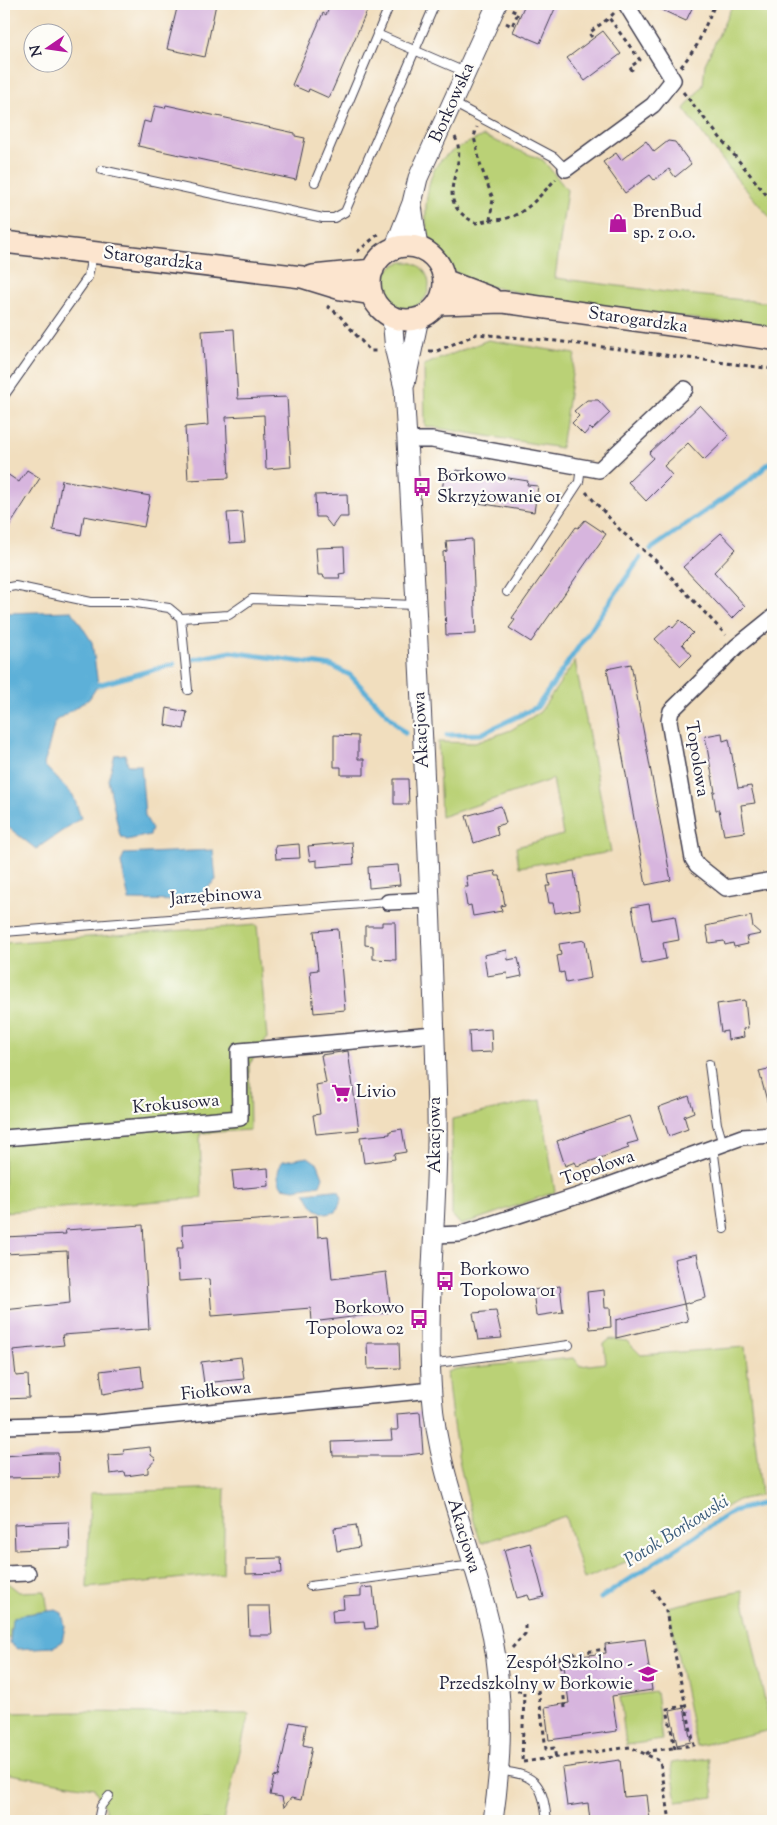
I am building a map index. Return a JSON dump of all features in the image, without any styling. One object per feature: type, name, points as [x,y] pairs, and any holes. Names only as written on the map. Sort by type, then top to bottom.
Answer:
[{"type":"main road","name":"Starogardzka","points":[[4,242],[302,277],[372,294]]},
{"type":"main road","points":[[418,248],[436,260],[444,280],[443,292],[438,304],[430,313],[419,318],[406,320],[392,317],[383,312],[372,294],[370,282],[373,270],[385,254],[394,249],[418,248]]},
{"type":"main road","name":"Starogardzka","points":[[302,277],[373,270]]},
{"type":"main road","name":"Starogardzka","points":[[444,280],[503,302]]},
{"type":"main road","name":"Starogardzka","points":[[438,304],[503,302],[773,339]]},
{"type":"street","name":"Borkowska","points":[[394,249],[412,203],[418,178],[497,4]]},
{"type":"street","points":[[566,169],[653,105],[673,80],[626,4]]},
{"type":"street","name":"Borkowska","points":[[412,203],[418,248]]},
{"type":"street","name":"Akacjowa","points":[[392,317],[396,351],[404,388],[430,900],[437,1118],[430,1364],[434,1417],[444,1468],[492,1634],[498,1681],[499,1771],[493,1821]]},
{"type":"street","name":"Akacjowa","points":[[404,388],[419,318]]},
{"type":"street","points":[[407,440],[432,440],[599,470],[685,389]]},
{"type":"street","name":"Topolowa","points":[[773,618],[737,646],[672,711],[669,721],[693,859],[697,865],[726,888],[773,880]]},
{"type":"street","name":"Jarzębinowa","points":[[388,902],[430,900]]},
{"type":"street","name":"Krokusowa","points":[[4,1138],[240,1118],[239,1051],[434,1034]]},
{"type":"street","name":"Topolowa","points":[[435,1235],[460,1234],[593,1191],[742,1138],[773,1135]]},
{"type":"street","name":"Fiołkowa","points":[[4,1426],[96,1423],[432,1390]]},
{"type":"street","points":[[4,1574],[28,1573]]},
{"type":"lane","points":[[315,182],[390,4]]},
{"type":"lane","points":[[102,170],[323,218],[334,218],[345,212],[435,4]]},
{"type":"lane","points":[[378,34],[467,72]]},
{"type":"lane","points":[[453,103],[554,157],[566,169]]},
{"type":"lane","points":[[4,396],[88,276],[92,253]]},
{"type":"lane","points":[[507,592],[577,484],[581,466]]},
{"type":"lane","points":[[4,588],[15,586],[90,602],[130,602],[170,608],[181,618],[188,690]]},
{"type":"lane","points":[[181,618],[229,615],[252,599],[415,604]]},
{"type":"lane","name":"Jarzębinowa","points":[[4,932],[388,902]]},
{"type":"lane","points":[[709,1064],[717,1124],[724,1229]]},
{"type":"lane","points":[[430,1364],[569,1345]]},
{"type":"lane","points":[[310,1586],[473,1565]]},
{"type":"lane","points":[[499,1771],[512,1772],[537,1784],[544,1797],[546,1821]]},
{"type":"lane","points":[[98,1821],[101,1806],[109,1796]]},
{"type":"path","points":[[715,4],[697,45],[673,80],[773,201]]},
{"type":"path","points":[[592,37],[589,33],[615,14],[611,9]]},
{"type":"path","points":[[609,18],[640,60],[630,67],[634,73]]},
{"type":"path","points":[[479,117],[474,137],[481,167],[493,199],[490,220]]},
{"type":"path","points":[[442,127],[456,139],[458,160],[452,191],[454,206],[461,216],[476,223],[502,220],[522,213],[566,169]]},
{"type":"path","points":[[351,256],[389,226]]},
{"type":"path","points":[[325,304],[338,314],[370,352],[387,351]]},
{"type":"path","points":[[424,352],[437,351],[477,334],[556,341],[773,368]]},
{"type":"path","points":[[577,484],[621,531],[655,560],[737,646]]},
{"type":"path","points":[[646,1754],[650,1751],[694,1745],[665,1607],[652,1588]]},
{"type":"path","points":[[510,1651],[525,1634],[525,1625]]},
{"type":"path","points":[[565,1708],[560,1658],[563,1655],[606,1649]]},
{"type":"path","points":[[538,1690],[546,1749],[554,1748],[556,1758]]},
{"type":"path","points":[[675,1749],[667,1709],[685,1706]]},
{"type":"path","points":[[529,1761],[630,1748],[646,1754],[660,1760],[670,1821]]},
{"type":"green space","points":[[733,4],[773,4],[773,221],[736,178],[684,109],[703,85],[705,64]]},
{"type":"green space","points":[[483,136],[543,160],[567,190],[555,278],[773,303],[773,328],[645,313],[549,299],[475,283],[462,277],[437,250],[430,237],[426,219],[428,190],[435,168],[441,160],[458,148]]},
{"type":"green space","points":[[406,262],[419,266],[425,272],[429,285],[425,298],[419,304],[406,308],[393,304],[387,298],[383,285],[387,272],[393,266]]},
{"type":"green space","points":[[488,340],[575,354],[561,448],[425,426],[424,365]]},
{"type":"green space","points":[[575,661],[611,852],[519,867],[516,847],[563,835],[553,779],[441,817],[438,742],[475,743],[511,730],[540,712]]},
{"type":"green space","points":[[257,925],[267,1038],[249,1065],[250,1130],[200,1133],[202,1198],[4,1212],[4,943]]},
{"type":"green space","points":[[541,1100],[555,1192],[461,1225],[452,1215],[452,1119]]},
{"type":"green space","points":[[610,1339],[627,1341],[641,1355],[745,1347],[761,1495],[738,1500],[633,1559],[584,1579],[565,1516],[481,1543],[468,1501],[459,1459],[447,1372],[455,1369],[574,1358],[580,1366],[606,1363],[604,1344]]},
{"type":"green space","points":[[225,1488],[223,1574],[87,1588],[90,1493]]},
{"type":"green space","points":[[4,1580],[19,1592],[45,1591],[48,1611],[20,1615],[10,1630],[10,1638],[4,1638]]},
{"type":"green space","points":[[742,1591],[771,1730],[696,1746],[668,1607]]},
{"type":"green space","points":[[656,1692],[662,1740],[626,1745],[620,1697]]},
{"type":"green space","points":[[4,1713],[249,1714],[223,1821],[104,1821],[106,1810],[94,1788],[4,1773]]},
{"type":"green space","points":[[709,1758],[714,1797],[677,1802],[671,1763]]},
{"type":"water","points":[[72,611],[92,642],[98,685],[89,699],[55,721],[44,765],[73,795],[81,818],[36,849],[4,824],[4,613]]},
{"type":"water","points":[[125,754],[128,765],[141,765],[145,816],[152,829],[150,835],[127,840],[120,836],[108,780],[115,755]]},
{"type":"water","points":[[213,850],[216,880],[192,901],[129,900],[121,863],[124,854]]},
{"type":"water","points":[[308,1157],[318,1164],[323,1177],[320,1185],[295,1189],[282,1187],[278,1174],[279,1167],[283,1161]]},
{"type":"water","points":[[339,1191],[342,1198],[336,1212],[326,1214],[315,1209],[305,1193]]},
{"type":"water","points":[[56,1610],[62,1613],[65,1626],[62,1642],[53,1647],[17,1649],[10,1643],[12,1619],[20,1615]]},
{"type":"building","points":[[178,4],[216,4],[205,57],[167,49]]},
{"type":"building","points":[[331,4],[370,4],[329,98],[309,89],[308,92],[292,85],[323,13],[326,15]]},
{"type":"building","points":[[525,4],[557,4],[540,43],[513,32]]},
{"type":"building","points":[[649,4],[694,4],[686,21]]},
{"type":"building","points":[[603,31],[621,54],[585,81],[567,58]]},
{"type":"building","points":[[166,105],[295,133],[295,136],[305,138],[296,180],[138,146],[144,121],[151,123],[155,106],[165,108]]},
{"type":"building","points":[[646,141],[654,152],[668,141],[675,142],[691,164],[675,177],[669,169],[654,180],[650,175],[625,193],[603,162],[616,153],[621,160]]},
{"type":"building","points":[[234,329],[238,399],[287,397],[291,467],[266,469],[264,415],[226,417],[229,478],[188,480],[185,427],[208,425],[202,331]]},
{"type":"building","points":[[587,400],[598,400],[610,413],[584,435],[572,423],[579,416],[574,411]]},
{"type":"building","points":[[700,405],[729,436],[704,460],[688,443],[664,466],[672,475],[646,501],[628,482],[653,458],[649,453]]},
{"type":"building","points":[[27,470],[40,478],[4,535],[4,472],[19,482]]},
{"type":"building","points":[[456,470],[528,481],[527,485],[538,486],[534,512],[441,497],[445,471],[455,473]]},
{"type":"building","points":[[62,480],[150,496],[144,527],[84,516],[81,535],[53,530]]},
{"type":"building","points":[[347,494],[348,517],[339,517],[332,527],[324,517],[316,517],[315,495]]},
{"type":"building","points":[[242,512],[245,542],[230,543],[227,513]]},
{"type":"building","points":[[585,520],[606,534],[531,642],[509,628],[515,620],[512,618],[576,527],[578,528]]},
{"type":"building","points":[[721,533],[736,549],[714,572],[745,606],[732,619],[683,567]]},
{"type":"building","points":[[472,539],[476,634],[446,635],[443,552],[447,551],[446,541]]},
{"type":"building","points":[[344,547],[345,573],[339,574],[340,578],[324,578],[323,575],[318,575],[316,548]]},
{"type":"building","points":[[680,620],[693,633],[682,644],[692,655],[681,666],[655,639],[670,625],[673,628]]},
{"type":"building","points":[[631,664],[671,880],[646,885],[607,669]]},
{"type":"building","points":[[167,708],[187,712],[184,729],[165,725]]},
{"type":"building","points":[[722,733],[723,741],[729,739],[738,788],[751,786],[755,803],[741,805],[745,832],[724,835],[719,810],[716,810],[713,792],[715,792],[705,736]]},
{"type":"building","points":[[334,735],[358,736],[358,759],[364,759],[364,775],[341,775],[341,767],[334,767]]},
{"type":"building","points":[[394,779],[408,779],[409,804],[394,804]]},
{"type":"building","points":[[501,806],[506,823],[496,826],[498,835],[474,843],[466,816]]},
{"type":"building","points":[[352,842],[354,864],[317,867],[317,860],[310,861],[308,846]]},
{"type":"building","points":[[299,844],[300,858],[276,859],[275,846]]},
{"type":"building","points":[[398,865],[400,885],[369,888],[368,867]]},
{"type":"building","points":[[495,871],[496,876],[500,876],[505,905],[501,906],[502,911],[473,916],[471,905],[467,906],[464,887],[468,887],[466,876]]},
{"type":"building","points":[[574,871],[580,909],[555,913],[553,903],[549,903],[546,886],[550,886],[548,875]]},
{"type":"building","points":[[649,904],[652,920],[675,916],[679,940],[663,943],[666,959],[642,964],[632,907]]},
{"type":"building","points":[[751,916],[753,927],[761,934],[746,937],[748,944],[734,947],[733,943],[725,945],[724,941],[709,943],[706,926]]},
{"type":"building","points":[[382,922],[395,922],[396,960],[373,959],[373,946],[365,945],[365,926],[382,926]]},
{"type":"building","points":[[338,929],[345,1010],[314,1013],[310,971],[318,970],[314,931]]},
{"type":"building","points":[[585,940],[591,978],[566,983],[564,972],[560,973],[557,956],[561,955],[559,944]]},
{"type":"building","points":[[507,950],[508,960],[518,958],[522,976],[508,979],[507,973],[487,976],[484,955]]},
{"type":"building","points":[[745,1000],[748,1028],[743,1029],[744,1037],[728,1040],[727,1031],[721,1032],[717,1004]]},
{"type":"building","points":[[491,1029],[492,1052],[470,1053],[469,1031]]},
{"type":"building","points":[[348,1051],[359,1130],[316,1134],[313,1115],[320,1114],[316,1085],[326,1083],[321,1055]]},
{"type":"building","points":[[773,1068],[773,1108],[769,1108],[759,1071]]},
{"type":"building","points":[[689,1096],[694,1112],[684,1116],[688,1129],[669,1136],[659,1107]]},
{"type":"building","points":[[629,1116],[638,1141],[627,1144],[629,1148],[577,1166],[575,1162],[565,1166],[557,1141]]},
{"type":"building","points":[[402,1129],[406,1152],[394,1154],[395,1159],[364,1163],[360,1137],[390,1134],[390,1131]]},
{"type":"building","points":[[268,1168],[269,1186],[234,1189],[232,1171]]},
{"type":"building","points":[[317,1216],[318,1237],[328,1236],[332,1279],[386,1272],[391,1312],[312,1322],[311,1308],[212,1316],[209,1279],[179,1281],[177,1248],[183,1248],[182,1225]]},
{"type":"building","points":[[143,1225],[149,1329],[62,1335],[64,1345],[13,1350],[16,1376],[28,1375],[29,1398],[4,1399],[4,1310],[70,1303],[67,1251],[4,1254],[4,1237],[66,1234],[65,1230]]},
{"type":"building","points":[[697,1254],[706,1298],[684,1304],[674,1259]]},
{"type":"building","points":[[560,1286],[563,1312],[536,1316],[533,1290]]},
{"type":"building","points":[[604,1290],[605,1308],[610,1308],[611,1327],[590,1329],[587,1292]]},
{"type":"building","points":[[684,1304],[688,1321],[616,1338],[616,1320]]},
{"type":"building","points":[[496,1311],[502,1338],[478,1340],[473,1313]]},
{"type":"building","points":[[367,1343],[399,1343],[400,1368],[368,1369]]},
{"type":"building","points":[[241,1357],[244,1379],[204,1383],[201,1362]]},
{"type":"building","points":[[141,1366],[143,1387],[103,1394],[100,1371]]},
{"type":"building","points":[[420,1412],[423,1453],[400,1456],[333,1456],[332,1442],[392,1440],[391,1430],[398,1430],[397,1414]]},
{"type":"building","points":[[150,1447],[151,1455],[156,1459],[148,1468],[148,1473],[126,1476],[125,1472],[110,1474],[108,1455],[124,1454],[123,1450]]},
{"type":"building","points":[[58,1453],[59,1477],[4,1478],[4,1456]]},
{"type":"building","points":[[69,1522],[70,1548],[15,1550],[14,1524]]},
{"type":"building","points":[[356,1525],[360,1547],[337,1551],[334,1528]]},
{"type":"building","points":[[530,1543],[544,1597],[530,1600],[528,1595],[517,1598],[504,1550]]},
{"type":"building","points":[[281,1558],[282,1573],[246,1574],[246,1559]]},
{"type":"building","points":[[373,1587],[377,1628],[365,1629],[364,1621],[333,1623],[332,1610],[344,1609],[343,1597],[361,1596],[361,1588]]},
{"type":"building","points":[[248,1606],[270,1606],[272,1635],[249,1635]]},
{"type":"building","points":[[645,1639],[652,1690],[612,1696],[617,1731],[549,1740],[545,1707],[569,1703],[563,1658],[606,1653],[605,1644]]},
{"type":"building","points":[[684,1708],[691,1742],[677,1745],[670,1711]]},
{"type":"building","points":[[290,1722],[306,1725],[303,1745],[312,1747],[301,1800],[291,1798],[284,1807],[282,1797],[270,1795],[274,1776],[278,1777]]},
{"type":"building","points":[[620,1760],[624,1797],[647,1795],[650,1821],[590,1821],[588,1803],[567,1806],[562,1768]]},
{"type":"waterway","points":[[651,549],[750,480],[773,460]]},
{"type":"waterway","points":[[447,735],[481,734],[537,707],[640,558]]},
{"type":"waterway","points":[[194,659],[231,652],[332,666],[350,675],[405,733]]},
{"type":"waterway","points":[[98,685],[174,664]]},
{"type":"waterway","name":"Potok Borkowski","points":[[601,1598],[733,1511],[773,1501]]},
{"type":"place","name":"BrenBud sp. z o.o.","points":[[618,223]]},
{"type":"place","name":"Borkowo Skrzyżowanie 01","points":[[422,487]]},
{"type":"place","name":"Livio","points":[[341,1093]]},
{"type":"place","name":"Borkowo Topolowa 01","points":[[445,1281]]},
{"type":"place","name":"Borkowo Topolowa 02","points":[[419,1319]]},
{"type":"place","name":"Zespół Szkolno - Przedszkolny w Borkowie","points":[[648,1674]]}]
